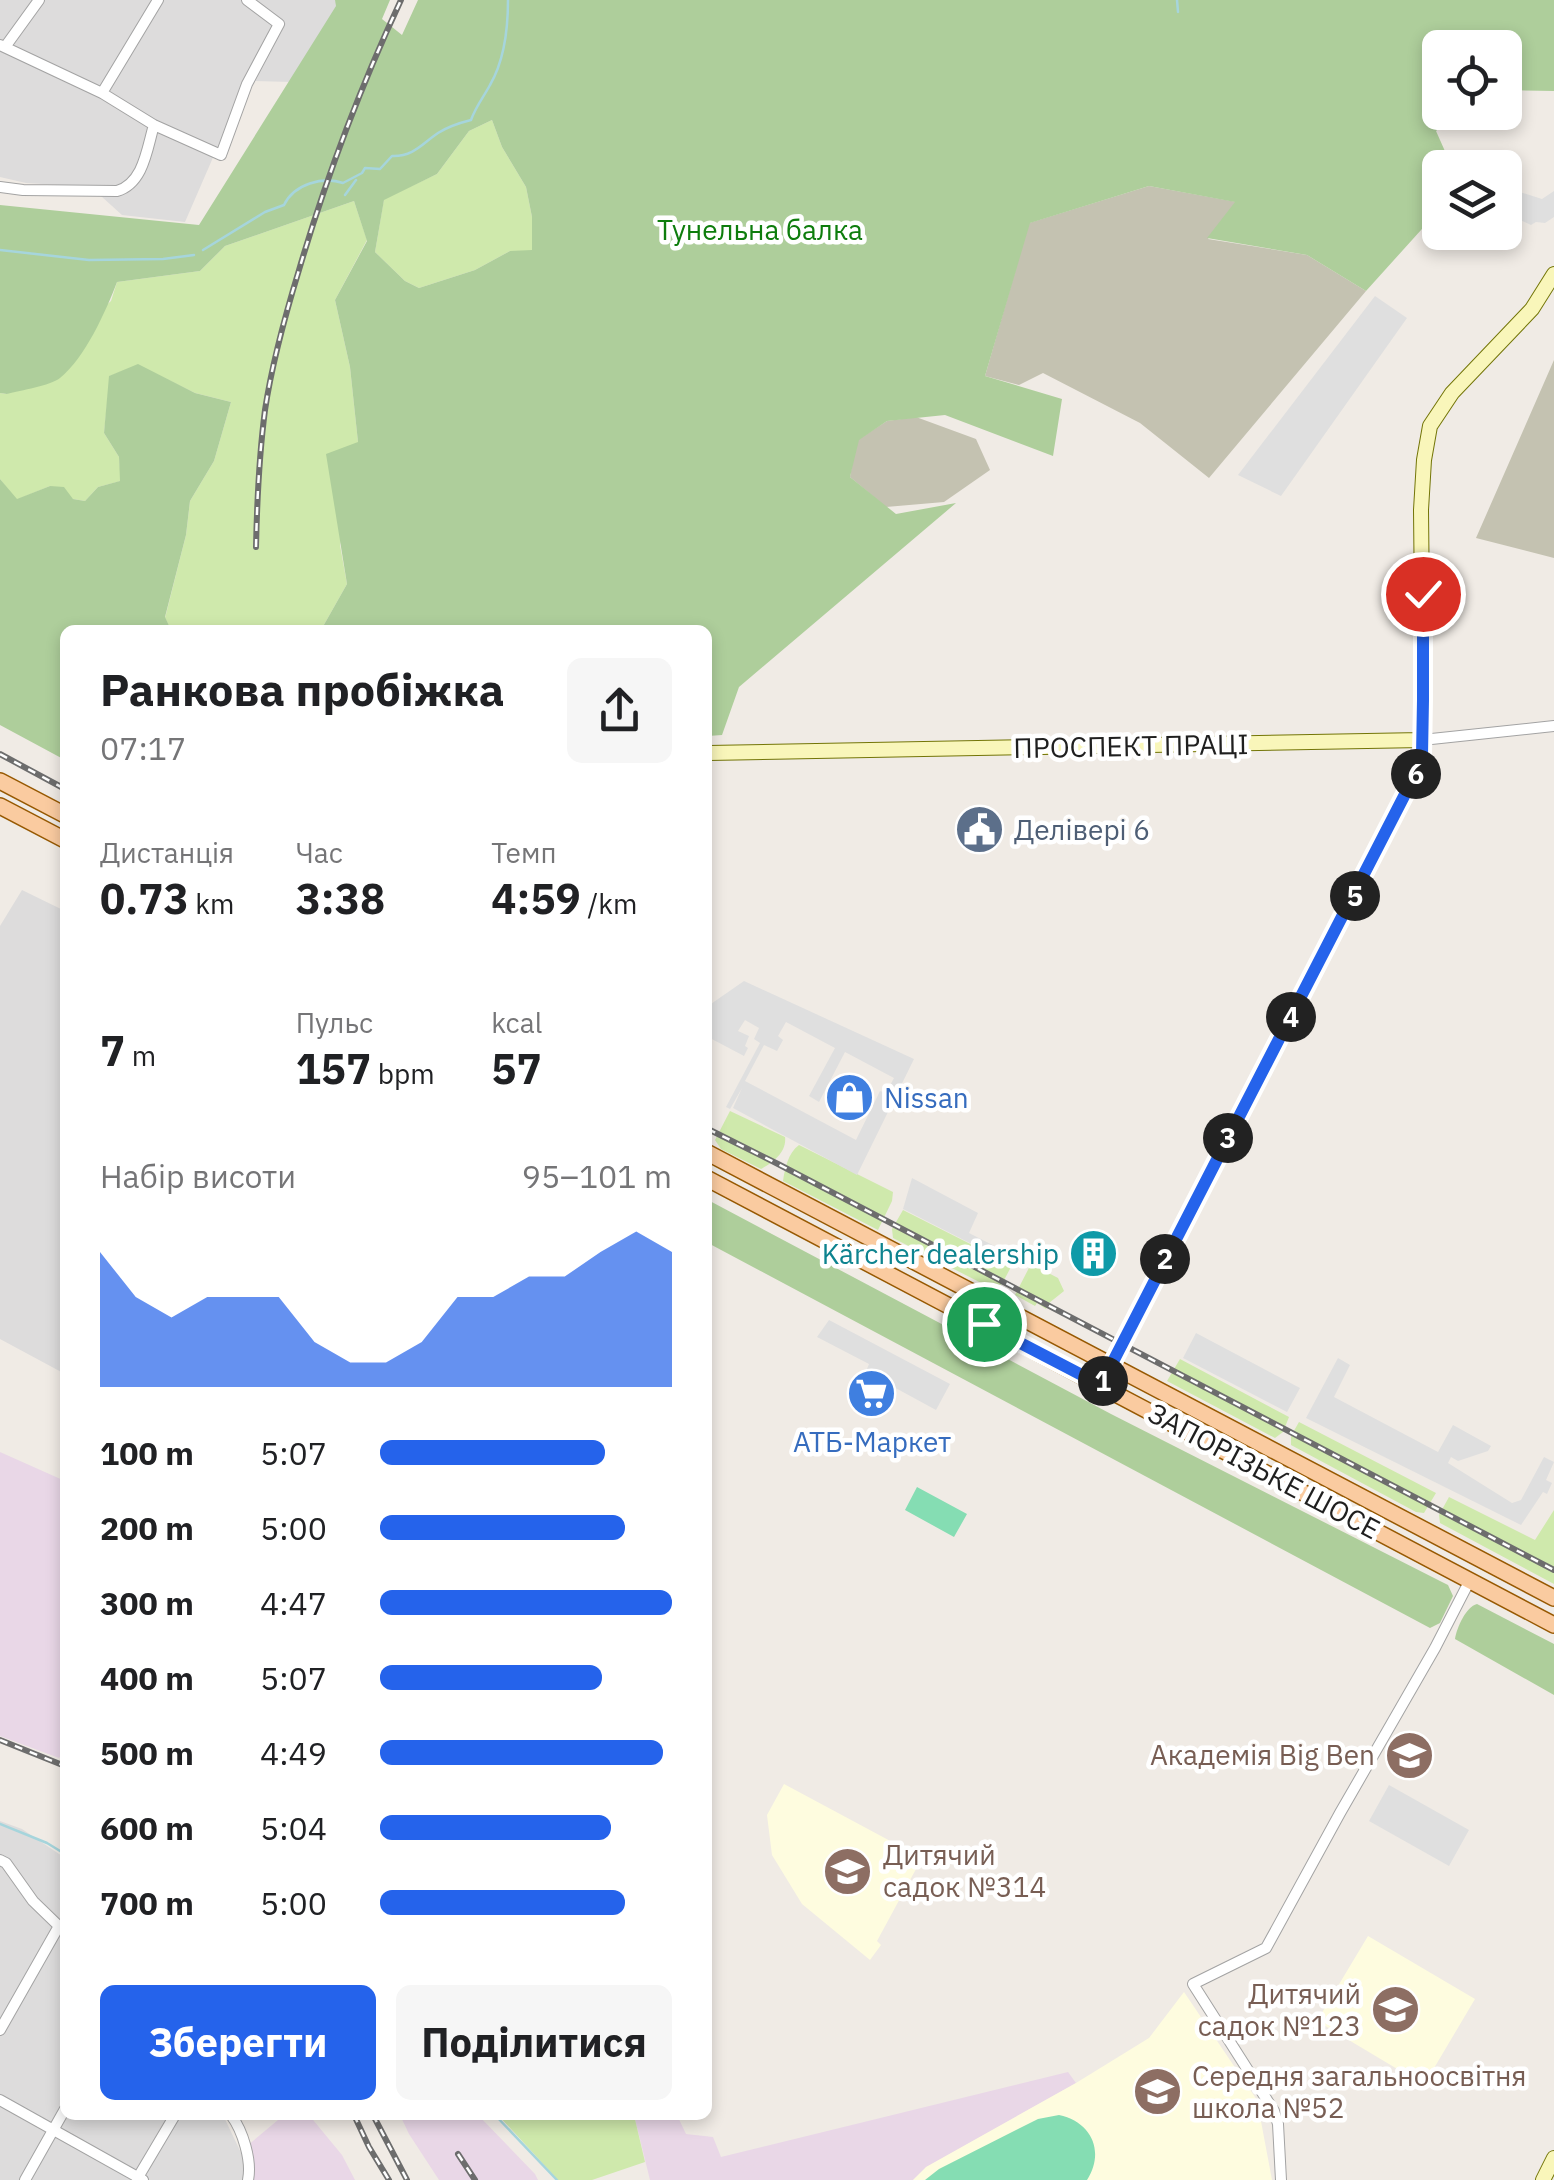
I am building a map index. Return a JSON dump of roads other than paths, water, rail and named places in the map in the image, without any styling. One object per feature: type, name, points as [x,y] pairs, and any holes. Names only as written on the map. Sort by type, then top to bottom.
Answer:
[{"type":"main road","points":[[1101,1385],[1413,782],[1421,761],[1421,510],[1430,426],[1452,393],[1532,309],[1554,274]]},
{"type":"main road","name":"ПРОСПЕКТ ПРАЦІ","points":[[712,753],[1422,740]]},
{"type":"main road","points":[[0,781],[60,812]]},
{"type":"main road","points":[[0,806],[60,837]]},
{"type":"main road","name":"ЗАПОРІЗЬКЕ ШОСЕ","points":[[712,1155],[1554,1598]]},
{"type":"main road","name":"ЗАПОРІЗЬКЕ ШОСЕ","points":[[712,1181],[1554,1624]]},
{"type":"main road","points":[[1543,2180],[1554,2158]]},
{"type":"street","points":[[39,0],[2,46],[221,155],[246,84],[279,24],[246,0]]},
{"type":"street","points":[[102,93],[158,0]]},
{"type":"street","points":[[0,187],[80,191],[126,188],[141,170],[154,124]]},
{"type":"street","name":"ПРОСПЕКТ ПРАЦІ","points":[[1422,740],[1554,726]]},
{"type":"street","points":[[1281,2180],[1274,2112],[1193,1984],[1266,1948],[1470,1580]]},
{"type":"street","points":[[0,1860],[60,1927]]},
{"type":"street","points":[[0,2030],[60,1932]]},
{"type":"street","points":[[0,2100],[139,2179],[173,2120]]},
{"type":"street","points":[[24,2180],[60,2118]]},
{"type":"street","points":[[235,2120],[249,2178]]},
{"type":"waterway","points":[[203,250],[265,212],[284,205],[302,187],[318,181],[343,183],[365,168],[380,169],[392,156],[412,152],[442,131],[471,120],[499,66],[508,0]]},
{"type":"waterway","points":[[1177,0],[1178,12]]},
{"type":"waterway","points":[[345,195],[356,180]]},
{"type":"waterway","points":[[0,250],[89,260],[194,255]]},
{"type":"waterway","points":[[0,1824],[60,1851]]},
{"type":"waterway","points":[[500,2120],[557,2180]]},
{"type":"railway","points":[[256,547],[265,410],[284,322],[332,167],[401,0]]},
{"type":"railway","points":[[0,754],[60,786]]},
{"type":"railway","points":[[712,1131],[1554,1570]]},
{"type":"railway","points":[[0,1740],[60,1764]]},
{"type":"railway","points":[[356,2120],[389,2180]]},
{"type":"railway","points":[[376,2120],[407,2180]]},
{"type":"railway","points":[[458,2154],[475,2180]]},
{"type":"place","name":"Делівері 6","points":[[979,830]]},
{"type":"place","name":"Nissan","points":[[849,1098]]},
{"type":"place","name":"Kärcher dealership","points":[[1094,1254]]},
{"type":"place","name":"АТБ-Маркет","points":[[872,1394]]},
{"type":"place","name":"Академія Big Ben","points":[[1410,1755]]},
{"type":"place","name":"Дитячий садок №314","points":[[848,1871]]},
{"type":"place","name":"Дитячий садок №123","points":[[1396,2010]]},
{"type":"place","name":"Середня загальноосвітня школа №52","points":[[1157,2092]]},
{"type":"park label","name":"Тунельна балка","points":[[760,230]]}]
